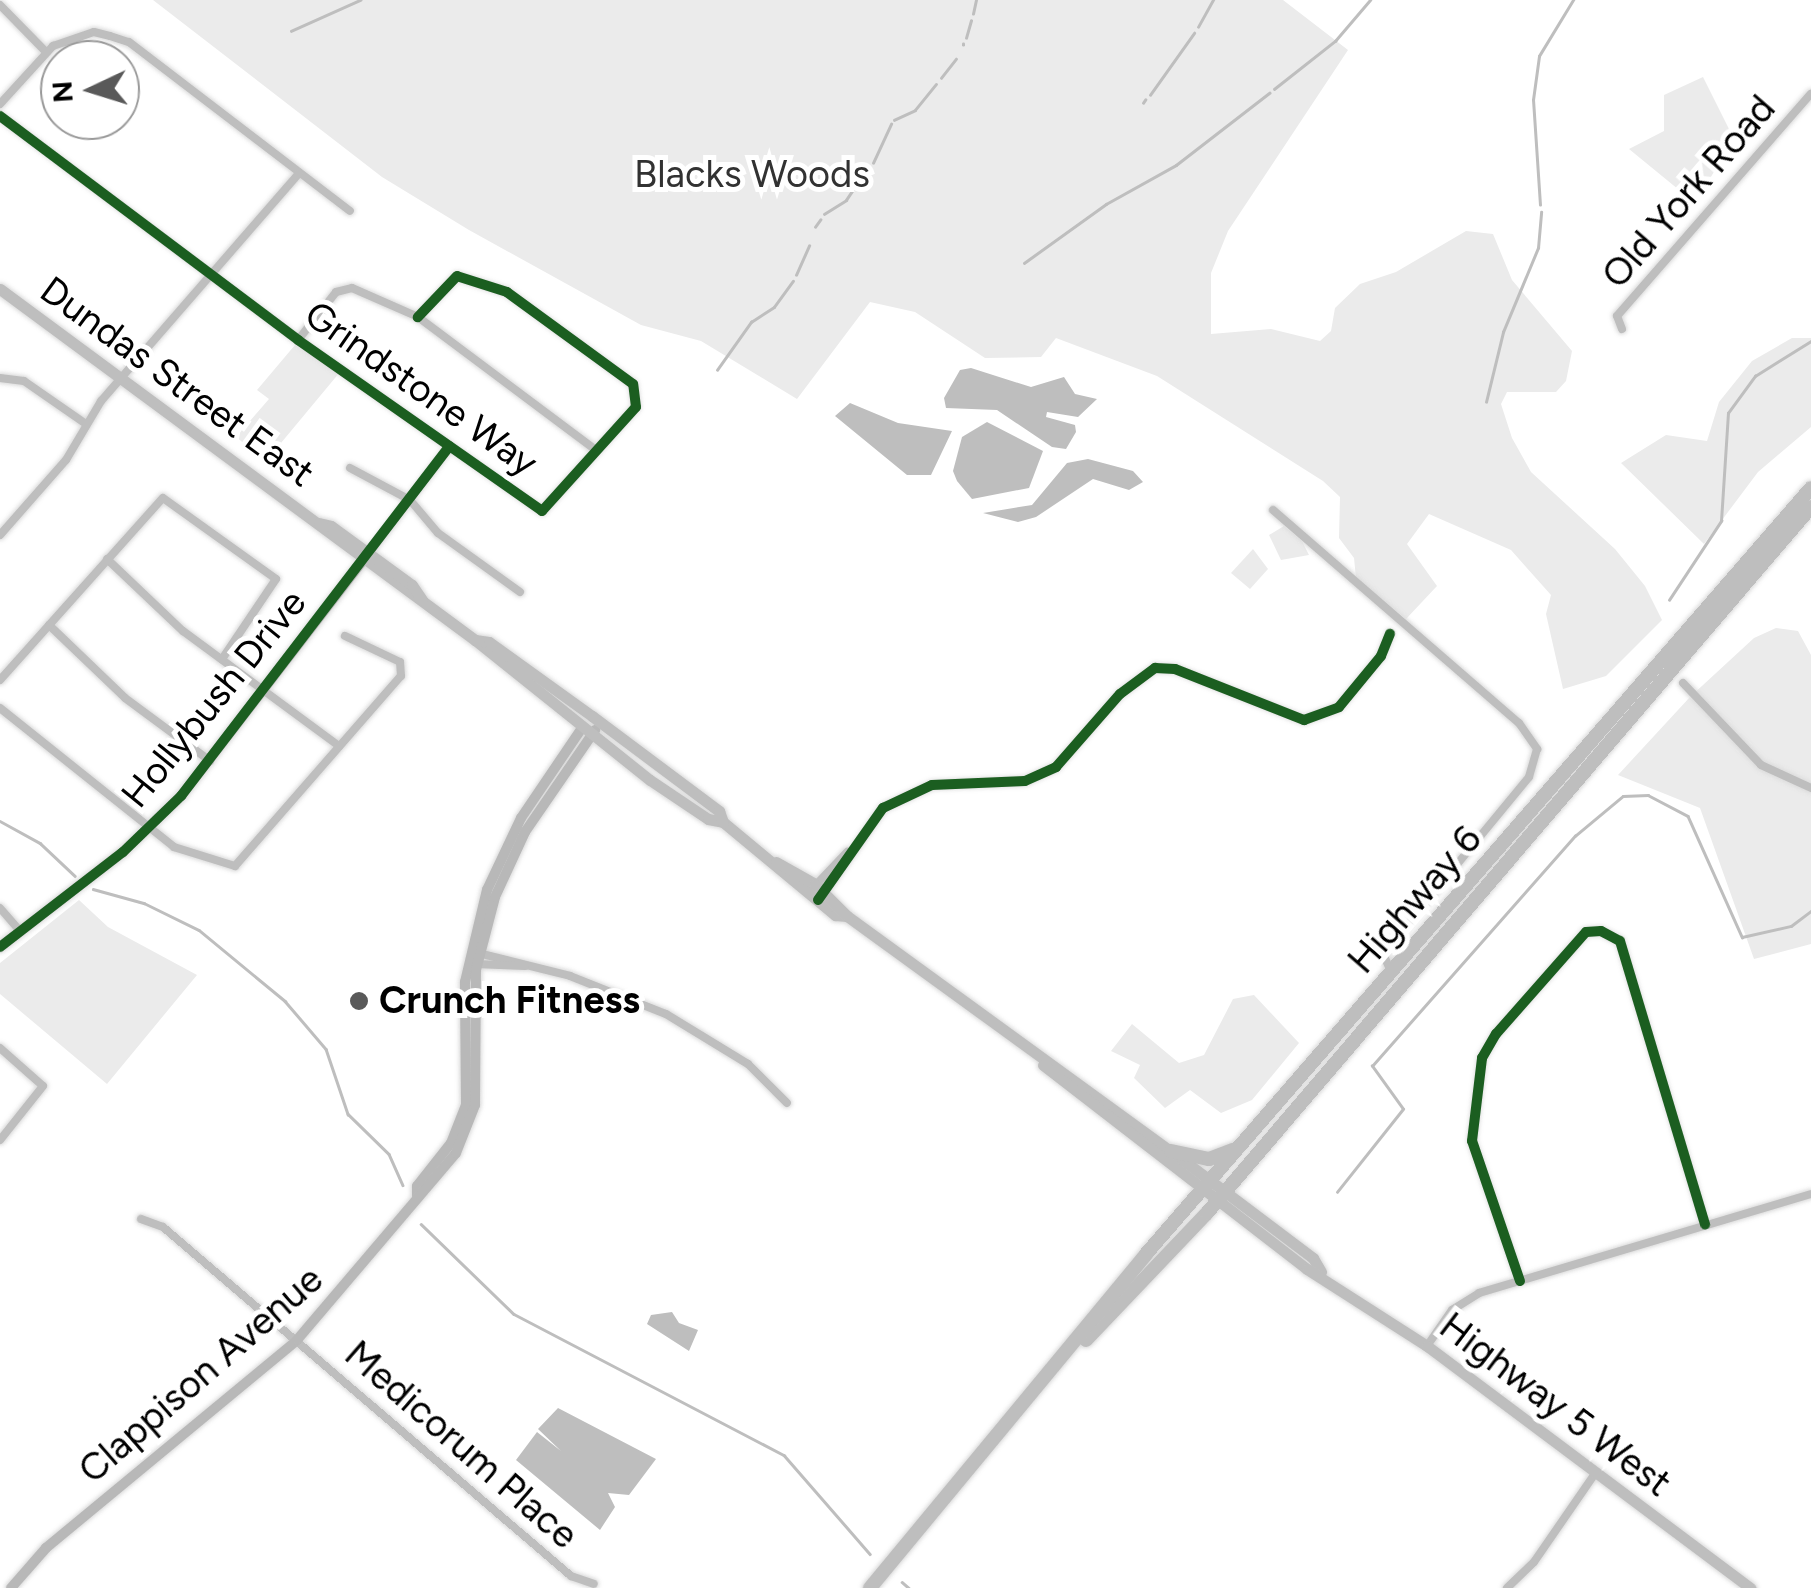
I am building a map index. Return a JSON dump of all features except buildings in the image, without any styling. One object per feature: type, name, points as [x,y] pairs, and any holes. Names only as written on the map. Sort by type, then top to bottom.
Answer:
[{"type":"highway","name":"Highway 6","points":[[1484,879],[1811,488]]},
{"type":"highway","name":"Highway 6","points":[[870,1588],[1206,1185],[1391,984],[1811,507]]},
{"type":"highway","name":"Highway 6","points":[[1068,1354],[1113,1317],[1221,1197],[1391,984]]},
{"type":"highway","points":[[1171,1150],[1209,1159],[1243,1145]]},
{"type":"main road","name":"Dundas Street East","points":[[0,290],[365,558],[412,585],[425,603],[586,731],[708,819],[723,822],[1206,1185]]},
{"type":"main road","name":"Hollybush Drive","points":[[0,947],[149,829],[266,692],[365,558]]},
{"type":"main road","name":"Dundas Street East","points":[[476,640],[489,642],[596,719],[718,811],[723,822]]},
{"type":"main road","name":"Clappison Avenue","points":[[12,1588],[46,1548],[297,1340],[355,1279],[440,1165],[469,1110],[474,958],[508,842],[596,719]]},
{"type":"main road","name":"Dundas Street East","points":[[1038,1059],[1171,1150],[1206,1185]]},
{"type":"main road","name":"Highway 5 West","points":[[1206,1185],[1313,1258],[1322,1272],[1750,1588]]},
{"type":"street","points":[[0,5],[40,46]]},
{"type":"street","points":[[75,40],[94,32],[122,40]]},
{"type":"street","points":[[140,50],[350,212]]},
{"type":"street","points":[[0,104],[40,59]]},
{"type":"street","name":"Old York Road","points":[[1622,329],[1617,316],[1811,94]]},
{"type":"street","name":"Grindstone Way","points":[[0,116],[298,340],[542,510],[636,406],[636,388],[507,292],[466,276],[450,281],[418,317]]},
{"type":"street","points":[[0,535],[66,460],[86,424],[121,379],[299,173]]},
{"type":"street","points":[[298,340],[343,288],[418,317],[596,450]]},
{"type":"street","points":[[0,378],[24,380],[86,424]]},
{"type":"street","points":[[365,558],[450,446]]},
{"type":"street","points":[[350,468],[410,500],[438,533],[520,592]]},
{"type":"street","points":[[0,680],[167,498],[271,572],[273,590],[222,659]]},
{"type":"street","points":[[1274,510],[1507,712],[1537,749],[1529,777],[1382,954],[1391,984]]},
{"type":"street","points":[[107,559],[222,659],[339,746]]},
{"type":"street","points":[[49,625],[125,698],[210,762]]},
{"type":"street","points":[[817,892],[883,808],[906,794],[932,786],[1024,781],[1056,767],[1120,694],[1155,668],[1175,669],[1304,720],[1339,707],[1382,656],[1390,634]]},
{"type":"street","points":[[0,708],[181,851],[235,866],[403,670],[361,638],[346,636]]},
{"type":"street","points":[[1683,683],[1761,764],[1811,788]]},
{"type":"street","points":[[0,908],[20,931]]},
{"type":"street","points":[[1520,1281],[1473,1147],[1477,1084],[1496,1034],[1586,932],[1601,930],[1620,941],[1705,1225]]},
{"type":"street","points":[[474,958],[525,966],[608,989],[680,1021],[748,1064],[787,1103]]},
{"type":"street","points":[[0,1048],[42,1086],[0,1140]]},
{"type":"street","points":[[1426,1346],[1465,1299],[1811,1194]]},
{"type":"street","name":"Medicorum Place","points":[[141,1219],[163,1227],[571,1576],[594,1584]]},
{"type":"street","points":[[1507,1588],[1534,1562],[1596,1472]]},
{"type":"green space","name":"Blacks Woods","points":[[153,0],[1283,0],[1348,50],[1228,231],[1211,273],[1211,334],[1271,329],[1320,341],[1331,331],[1335,308],[1360,284],[1396,272],[1466,231],[1493,234],[1512,280],[1572,351],[1566,381],[1556,392],[1507,392],[1501,404],[1512,438],[1531,472],[1615,549],[1645,586],[1662,620],[1606,676],[1563,689],[1546,614],[1551,595],[1511,550],[1429,514],[1407,544],[1437,586],[1406,619],[1356,578],[1354,558],[1339,538],[1340,497],[1323,481],[1157,376],[1056,338],[1041,357],[985,358],[915,312],[870,302],[797,399],[701,341],[641,325],[382,177]]},
{"type":"green space","points":[[1703,77],[1734,139],[1695,203],[1629,149],[1664,131],[1664,95]]},
{"type":"green space","points":[[1792,338],[1811,338],[1811,427],[1758,472],[1704,544],[1621,463],[1666,435],[1707,441],[1719,402],[1752,361]]},
{"type":"green space","points":[[295,345],[340,372],[266,461],[236,437],[269,399],[257,390]]},
{"type":"green space","points":[[1284,526],[1302,541],[1309,555],[1281,560],[1269,535]]},
{"type":"green space","points":[[1253,549],[1268,569],[1250,589],[1231,573]]},
{"type":"green space","points":[[1776,628],[1798,631],[1811,655],[1811,944],[1754,959],[1700,808],[1618,775],[1690,697],[1754,638]]},
{"type":"green space","points":[[79,900],[108,927],[197,975],[107,1084],[0,994],[0,963]]},
{"type":"green space","points":[[1254,995],[1299,1043],[1252,1100],[1221,1113],[1190,1090],[1165,1108],[1134,1078],[1140,1065],[1111,1051],[1132,1024],[1179,1063],[1204,1055],[1233,999]]},
{"type":"shaded area","points":[[971,368],[1031,387],[1064,377],[1075,394],[1097,399],[1078,417],[1047,412],[1046,417],[1075,425],[1076,432],[1066,449],[1052,447],[997,410],[946,408],[944,398],[960,370]]},
{"type":"shaded area","points":[[850,403],[898,423],[952,431],[931,475],[907,475],[835,416]]},
{"type":"shaded area","points":[[987,422],[1043,451],[1029,488],[972,499],[953,471],[962,437]]},
{"type":"shaded area","points":[[1088,459],[1133,471],[1143,482],[1129,490],[1093,479],[1036,517],[1018,522],[983,513],[1032,505],[1067,463]]},
{"type":"shaded area","points":[[672,1312],[679,1323],[698,1330],[689,1351],[647,1324],[651,1315]]},
{"type":"shaded area","points":[[558,1408],[656,1459],[629,1495],[608,1493],[615,1507],[600,1530],[516,1460],[537,1432],[561,1451],[538,1429]]},
{"type":"waterway","points":[[291,31],[360,0]]},
{"type":"waterway","points":[[973,14],[976,0]]},
{"type":"waterway","points":[[1198,27],[1213,0]]},
{"type":"waterway","points":[[1274,89],[1335,41],[1370,0]]},
{"type":"waterway","points":[[1540,205],[1533,100],[1539,56],[1573,0]]},
{"type":"waterway","points":[[966,38],[971,21]]},
{"type":"waterway","points":[[1150,95],[1194,33]]},
{"type":"waterway","points":[[941,78],[956,59]]},
{"type":"waterway","points":[[894,120],[915,110],[936,84]]},
{"type":"waterway","points":[[1024,263],[1106,204],[1176,165],[1269,93]]},
{"type":"waterway","points":[[873,163],[891,124]]},
{"type":"waterway","points":[[824,214],[846,200],[868,167]]},
{"type":"waterway","points":[[1486,402],[1503,332],[1538,248],[1541,212]]},
{"type":"waterway","points":[[815,227],[820,220]]},
{"type":"waterway","points":[[796,275],[809,246]]},
{"type":"waterway","points":[[717,370],[751,322],[774,307],[793,281]]},
{"type":"waterway","points":[[1669,600],[1721,521],[1728,413],[1755,376],[1811,341]]},
{"type":"waterway","points":[[1337,1192],[1403,1109],[1372,1066],[1575,836],[1623,796],[1648,795],[1688,816],[1742,937],[1791,926],[1811,911]]},
{"type":"waterway","points":[[0,821],[40,843],[75,876]]},
{"type":"waterway","points":[[93,889],[144,903],[199,930],[285,1001],[326,1049],[348,1114],[389,1154],[403,1185]]},
{"type":"waterway","points":[[421,1224],[514,1314],[784,1455],[870,1554]]},
{"type":"waterway","points":[[902,1582],[909,1588]]},
{"type":"cycle path","points":[[0,116],[298,340],[542,511],[636,407],[633,384],[507,292],[457,276],[418,317]]},
{"type":"cycle path","points":[[0,947],[123,852],[181,796],[450,446]]},
{"type":"cycle path","points":[[818,900],[883,808],[932,785],[1025,781],[1056,767],[1120,694],[1155,668],[1175,669],[1304,720],[1339,707],[1381,656],[1390,634]]},
{"type":"cycle path","points":[[1520,1281],[1472,1141],[1482,1058],[1496,1034],[1586,932],[1601,931],[1620,941],[1705,1225]]},
{"type":"place","name":"Crunch Fitness","points":[[359,1001]]}]
